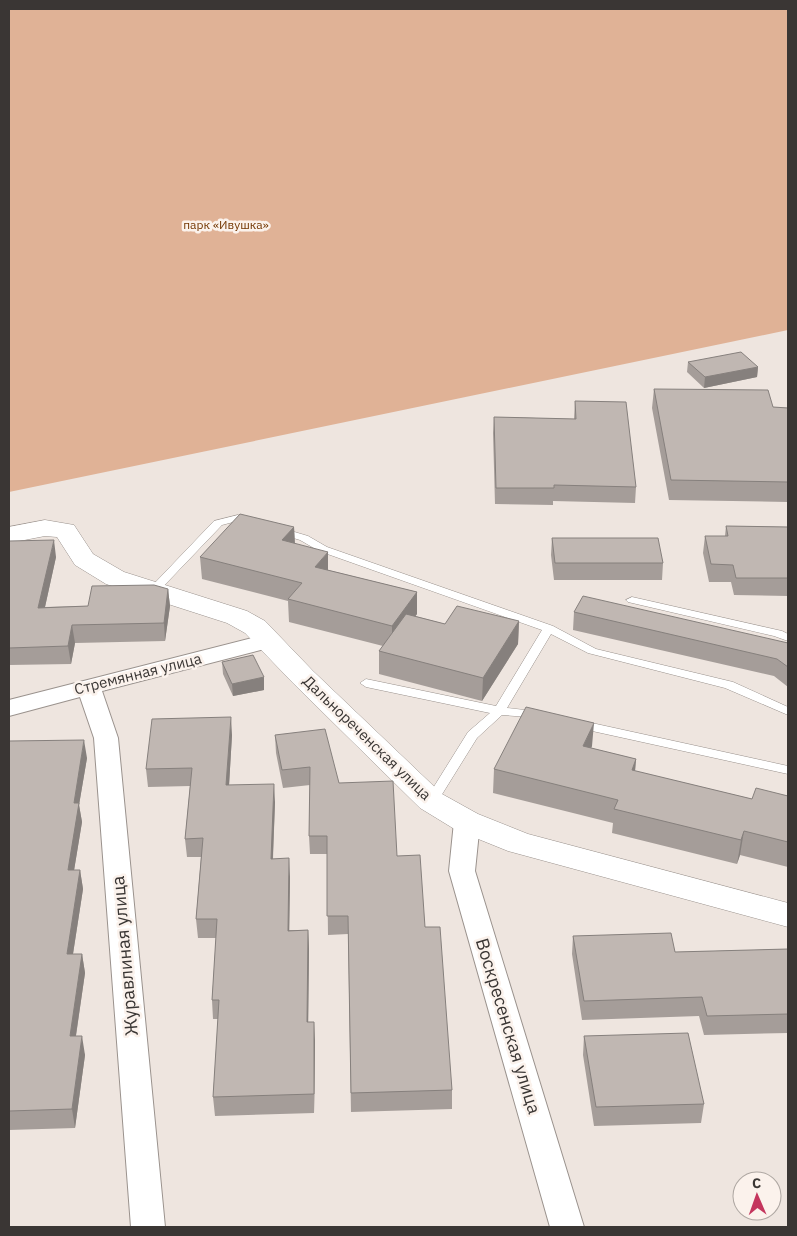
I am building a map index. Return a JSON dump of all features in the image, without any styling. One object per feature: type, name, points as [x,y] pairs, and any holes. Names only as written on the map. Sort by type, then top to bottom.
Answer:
[{"type":"street","name":"Дальнореченская улица","points":[[9,535],[45,528],[65,530],[84,559],[114,578],[237,618],[255,627],[431,800],[467,822],[519,843],[788,915]]},
{"type":"street","name":"Стремянная улица","points":[[9,708],[268,641]]},
{"type":"street","name":"Журавлиная улица","points":[[89,687],[106,738],[148,1227]]},
{"type":"street","name":"Воскресенская улица","points":[[467,822],[462,871],[568,1227]]},
{"type":"lane","points":[[154,590],[218,523],[238,518],[304,538],[323,549],[549,628],[592,651],[729,685],[788,711]]},
{"type":"lane","points":[[632,600],[778,633],[788,638]]},
{"type":"lane","points":[[431,800],[472,735],[499,711],[549,628]]},
{"type":"lane","points":[[366,683],[499,711],[549,717]]},
{"type":"lane","points":[[568,722],[788,770]]},
{"type":"green space","name":"парк «Ивушка»","points":[[9,9],[788,9],[788,330],[9,492]]},
{"type":"building","points":[[741,352],[758,367],[705,377],[688,362]]},
{"type":"building","points":[[654,389],[768,390],[773,407],[788,408],[788,482],[671,480]]},
{"type":"building","points":[[575,401],[626,402],[636,487],[554,485],[554,488],[496,488],[494,417],[576,419]]},
{"type":"building","points":[[240,514],[294,527],[282,540],[328,552],[315,567],[417,592],[392,626],[288,599],[302,583],[200,557]]},
{"type":"building","points":[[726,526],[788,527],[788,578],[736,578],[733,565],[711,564],[705,536],[728,536]]},
{"type":"building","points":[[552,538],[658,538],[663,563],[555,563]]},
{"type":"building","points":[[54,540],[38,608],[88,606],[92,586],[154,585],[168,589],[164,623],[72,625],[68,646],[9,648],[9,541]]},
{"type":"building","points":[[583,596],[788,643],[788,667],[777,659],[574,612]]},
{"type":"building","points":[[457,606],[519,621],[483,678],[379,651],[406,614],[445,624]]},
{"type":"building","points":[[253,655],[264,677],[232,684],[222,662]]},
{"type":"building","points":[[526,707],[594,723],[583,746],[636,759],[632,770],[752,799],[756,788],[788,796],[788,842],[744,831],[741,840],[614,809],[618,800],[494,769]]},
{"type":"building","points":[[231,717],[226,785],[274,784],[271,859],[289,858],[288,931],[308,930],[307,1022],[314,1022],[314,1094],[213,1097],[219,1000],[212,1000],[217,919],[196,919],[203,838],[185,839],[192,768],[146,769],[152,719]]},
{"type":"building","points":[[325,729],[339,783],[393,781],[397,856],[420,855],[425,927],[440,927],[452,1090],[351,1093],[348,916],[327,916],[327,836],[309,836],[310,767],[282,770],[275,735]]},
{"type":"building","points":[[84,740],[74,803],[79,803],[68,870],[80,870],[67,954],[82,954],[70,1036],[82,1036],[72,1109],[9,1111],[9,741]]},
{"type":"building","points":[[671,933],[675,952],[788,949],[788,1014],[707,1016],[702,997],[584,1001],[573,936]]},
{"type":"building","points":[[688,1033],[704,1104],[596,1107],[584,1036]]}]
